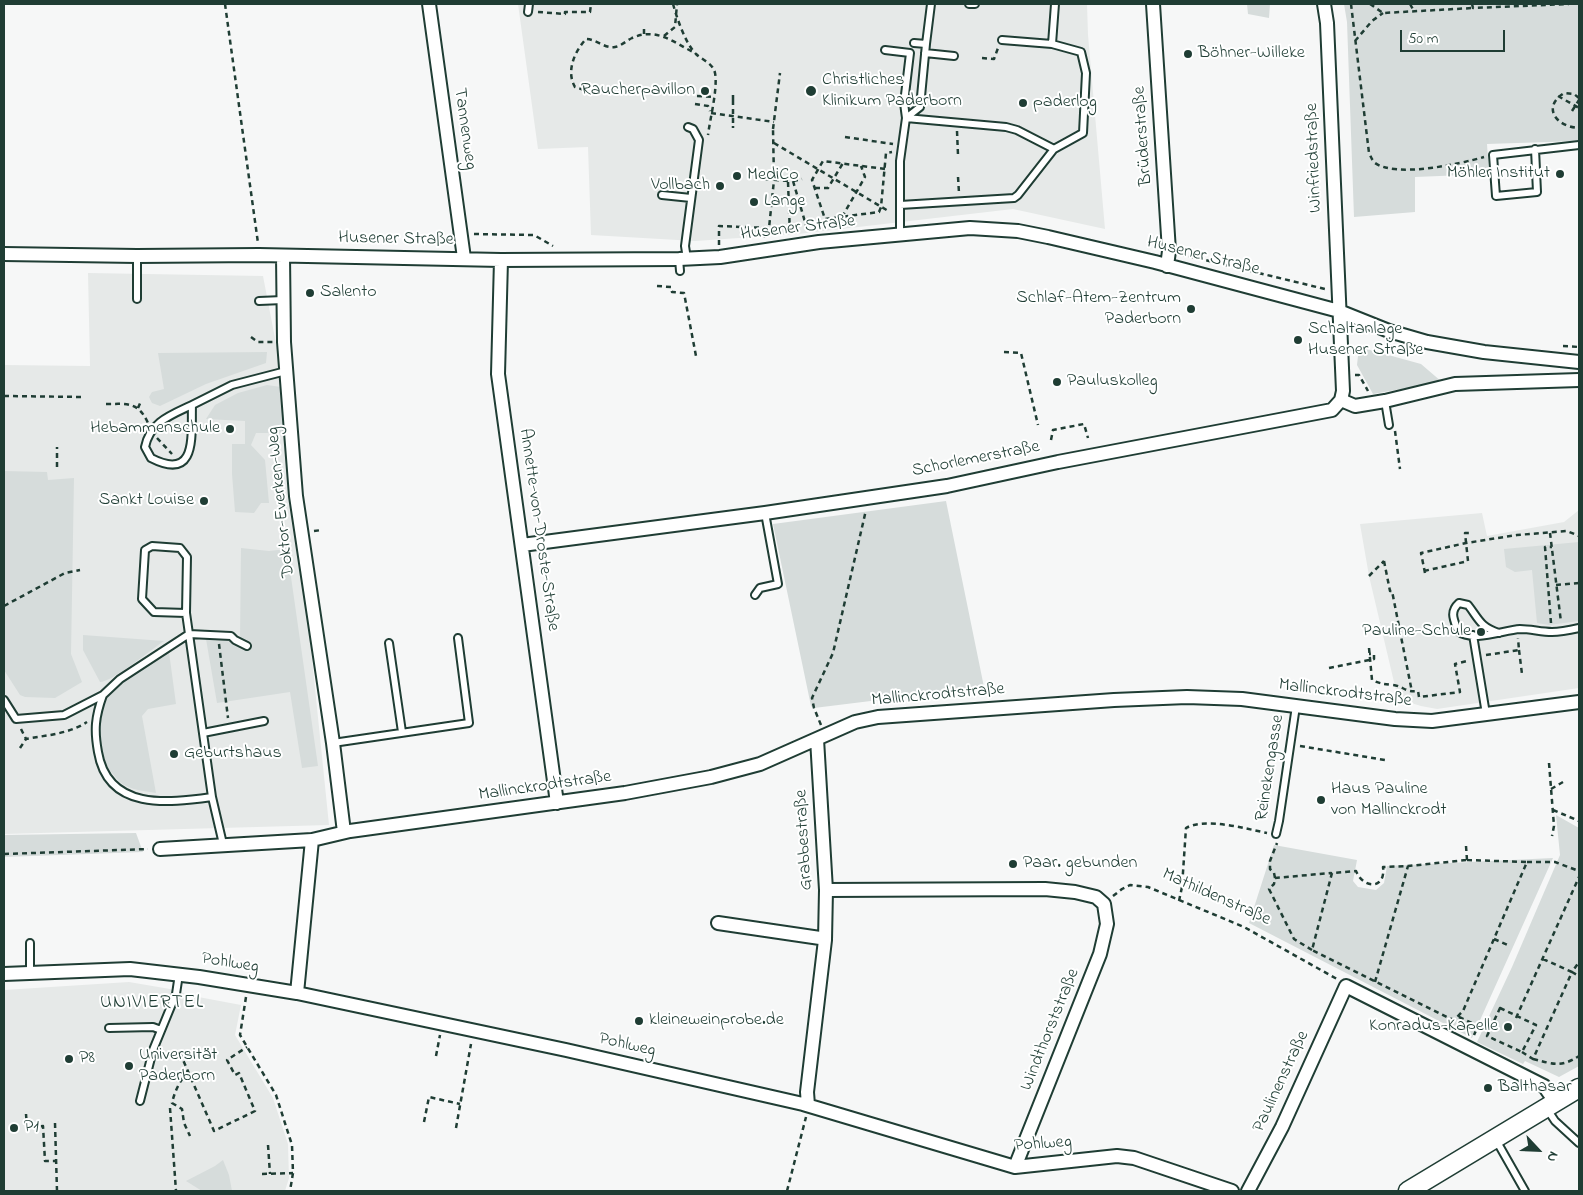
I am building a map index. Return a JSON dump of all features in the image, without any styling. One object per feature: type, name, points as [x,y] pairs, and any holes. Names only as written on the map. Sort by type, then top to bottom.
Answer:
[{"type":"main road","points":[[1408,1191],[1579,1088]]},
{"type":"street","name":"Tannenweg","points":[[428,4],[464,258]]},
{"type":"street","name":"Brüderstraße","points":[[1153,4],[1168,251],[1167,266]]},
{"type":"street","name":"Winfriedstraße","points":[[1324,4],[1327,23],[1339,305]]},
{"type":"street","name":"Husener Straße","points":[[4,254],[464,258],[682,263],[719,251],[970,228],[1018,231],[1339,305],[1389,331],[1427,342],[1484,352],[1579,362]]},
{"type":"street","name":"Doktor-Everken-Weg","points":[[283,256],[284,342],[296,496],[333,743],[344,832]]},
{"type":"street","name":"Annette-von-Droste-Straße","points":[[501,260],[498,374],[557,803]]},
{"type":"street","points":[[1339,305],[1343,392],[1341,400],[1355,406],[1455,384],[1579,380]]},
{"type":"street","name":"Schorlemerstraße","points":[[522,545],[765,513],[947,486],[1058,462],[1332,410],[1341,400]]},
{"type":"street","name":"Mallinckrodtstraße","points":[[160,849],[312,840],[344,832],[557,803],[711,778],[760,764],[855,722],[878,717],[1104,700],[1187,697],[1242,699],[1395,719],[1432,721],[1579,702]]},
{"type":"street","name":"Grabbestraße","points":[[808,1106],[807,1092],[825,940],[826,890],[820,737]]},
{"type":"street","points":[[297,993],[312,840]]},
{"type":"street","points":[[826,890],[1045,889],[1075,892],[1096,897],[1104,904]]},
{"type":"street","name":"Windthorststraße","points":[[1015,1167],[1100,954],[1107,924],[1104,904]]},
{"type":"street","points":[[718,923],[825,940]]},
{"type":"street","name":"Pohlweg","points":[[4,974],[130,969],[179,974],[297,993],[566,1050],[808,1106],[1015,1167],[1117,1156],[1134,1158],[1232,1191]]},
{"type":"street","points":[[1346,986],[1544,1086],[1552,1106]]},
{"type":"street","name":"Paulinenstraße","points":[[1248,1191],[1282,1127],[1346,986]]},
{"type":"lane","points":[[528,12],[529,4]]},
{"type":"lane","points":[[906,118],[920,107],[931,4]]},
{"type":"lane","points":[[969,4],[975,4]]},
{"type":"lane","points":[[1052,44],[1055,4]]},
{"type":"lane","points":[[900,205],[1014,198],[1054,149],[1083,133],[1086,73],[1081,52],[1052,44],[1002,40]]},
{"type":"lane","points":[[914,43],[926,44]]},
{"type":"lane","points":[[885,50],[910,53],[904,102],[906,118],[900,161],[900,234]]},
{"type":"lane","points":[[925,53],[954,56]]},
{"type":"lane","points":[[906,118],[1006,127],[1017,130],[1054,149]]},
{"type":"lane","points":[[682,263],[699,140],[694,129],[688,127]]},
{"type":"lane","points":[[1535,149],[1537,192],[1496,196],[1494,155],[1535,149],[1579,145]]},
{"type":"lane","points":[[662,195],[691,198]]},
{"type":"lane","points":[[137,256],[137,299]]},
{"type":"lane","points":[[259,301],[283,300]]},
{"type":"lane","points":[[192,405],[191,448],[189,454],[180,464],[158,462],[151,458],[144,447],[151,430],[161,420],[232,385],[287,377]]},
{"type":"lane","points":[[1380,402],[1388,425]]},
{"type":"lane","points":[[755,596],[760,588],[778,584],[765,513]]},
{"type":"lane","points":[[186,613],[154,612],[142,599],[145,550],[152,546],[180,548],[187,557],[186,613],[212,797],[223,844]]},
{"type":"lane","points":[[1498,633],[1487,629],[1468,605],[1459,603],[1452,612],[1458,631],[1466,635],[1498,633],[1517,630],[1551,632],[1579,628]]},
{"type":"lane","points":[[4,700],[16,719],[64,715],[103,695],[120,678],[189,634],[231,636],[247,646]]},
{"type":"lane","points":[[1473,635],[1486,714]]},
{"type":"lane","points":[[333,743],[469,723],[458,638]]},
{"type":"lane","points":[[389,643],[402,732]]},
{"type":"lane","points":[[103,695],[96,715],[95,735],[99,759],[114,786],[122,792],[138,798],[174,802],[212,797]]},
{"type":"lane","name":"Reinekengasse","points":[[1277,837],[1296,706]]},
{"type":"lane","points":[[203,733],[264,721]]},
{"type":"lane","points":[[30,943],[30,973]]},
{"type":"lane","points":[[140,1101],[153,1050],[176,994],[179,974]]},
{"type":"lane","points":[[109,1028],[154,1027],[161,1030]]},
{"type":"lane","points":[[1552,1106],[1555,1121],[1579,1143]]},
{"type":"lane","points":[[1496,1139],[1525,1191]]},
{"type":"path","points":[[225,4],[258,241]]},
{"type":"path","points":[[528,12],[565,14],[565,12],[590,12],[591,4]]},
{"type":"path","points":[[673,4],[680,26],[695,53]]},
{"type":"path","points":[[664,36],[674,27],[677,4]]},
{"type":"path","points":[[1351,4],[1369,153],[1376,164],[1396,170],[1451,166],[1494,155]]},
{"type":"path","points":[[1370,4],[1384,13]]},
{"type":"path","points":[[1410,4],[1414,11]]},
{"type":"path","points":[[1472,4],[1473,8]]},
{"type":"path","points":[[1355,42],[1372,21],[1384,13],[1569,4]]},
{"type":"path","points":[[644,29],[644,34]]},
{"type":"path","points":[[584,90],[575,87],[571,80],[570,72],[580,46],[586,40],[592,39],[609,47],[617,47],[632,38],[644,34],[664,36],[695,53],[712,66],[715,72],[711,113]]},
{"type":"path","points":[[982,58],[994,59],[1002,40]]},
{"type":"path","points":[[719,251],[719,226],[769,228],[774,180],[774,122],[780,73]]},
{"type":"path","points":[[733,91],[733,128]]},
{"type":"path","points":[[1572,111],[1579,99],[1574,94],[1564,93],[1558,96],[1553,107],[1554,116],[1561,123],[1573,128],[1579,128]]},
{"type":"path","points":[[711,113],[708,106],[696,104],[698,96],[714,97]]},
{"type":"path","points":[[1558,96],[1579,108]]},
{"type":"path","points":[[711,113],[774,122]]},
{"type":"path","points":[[956,122],[958,155]]},
{"type":"path","points":[[845,137],[892,144],[890,154],[886,154],[885,169],[881,207],[879,212],[825,219],[812,180],[823,161],[885,169]]},
{"type":"path","points":[[774,142],[886,210]]},
{"type":"path","points":[[815,188],[828,188],[843,163]]},
{"type":"path","points":[[842,217],[865,176],[862,166]]},
{"type":"path","points":[[765,178],[788,182],[802,179]]},
{"type":"path","points":[[793,181],[808,234]]},
{"type":"path","points":[[783,237],[790,236],[788,182]]},
{"type":"path","points":[[765,228],[765,235]]},
{"type":"path","points":[[461,234],[534,235],[550,246],[560,246]]},
{"type":"path","points":[[710,245],[719,251]]},
{"type":"path","points":[[1168,251],[1330,290],[1339,305]]},
{"type":"path","points":[[657,286],[671,287],[672,292],[684,293],[696,356]]},
{"type":"path","points":[[251,337],[258,342],[284,342]]},
{"type":"path","points":[[1562,346],[1579,347]]},
{"type":"path","points":[[1004,352],[1021,353],[1038,425]]},
{"type":"path","points":[[1355,375],[1359,375],[1380,402]]},
{"type":"path","points":[[4,396],[84,397]]},
{"type":"path","points":[[138,408],[141,401]]},
{"type":"path","points":[[106,404],[127,404],[138,408],[144,415],[151,430],[180,464]]},
{"type":"path","points":[[1050,440],[1053,430],[1084,424],[1088,438]]},
{"type":"path","points":[[1395,429],[1400,469]]},
{"type":"path","points":[[57,447],[57,467]]},
{"type":"path","points":[[820,737],[812,698],[833,653],[866,510]]},
{"type":"path","points":[[1469,533],[1465,533],[1466,543],[1466,562],[1424,572],[1421,553],[1466,543],[1517,535],[1567,531],[1579,536]]},
{"type":"path","points":[[1550,533],[1562,631]]},
{"type":"path","points":[[1551,632],[1544,548],[1552,547]]},
{"type":"path","points":[[1369,576],[1384,561],[1390,591],[1392,591],[1412,692]]},
{"type":"path","points":[[4,606],[65,573],[80,570]]},
{"type":"path","points":[[1556,585],[1579,583]]},
{"type":"path","points":[[1517,630],[1522,674]]},
{"type":"path","points":[[218,635],[230,728]]},
{"type":"path","points":[[1369,648],[1372,680],[1382,685],[1395,685],[1412,692],[1418,691],[1419,697],[1460,692],[1455,664],[1466,662],[1477,656],[1519,650]]},
{"type":"path","points":[[1329,668],[1374,659],[1374,654],[1369,654]]},
{"type":"path","points":[[26,738],[55,734],[78,728],[96,715]]},
{"type":"path","points":[[16,719],[26,738]]},
{"type":"path","points":[[20,748],[26,738]]},
{"type":"path","points":[[1296,746],[1386,760]]},
{"type":"path","points":[[1548,763],[1554,826],[1552,836]]},
{"type":"path","points":[[1551,790],[1563,782]]},
{"type":"path","points":[[1552,810],[1579,821]]},
{"type":"path","points":[[1179,901],[1182,887],[1186,828],[1193,824],[1220,824],[1248,828],[1277,837],[1270,861],[1270,869],[1274,873],[1275,878],[1274,884],[1269,889],[1294,940],[1454,1020],[1463,1011],[1527,862]]},
{"type":"path","points":[[1466,846],[1467,860]]},
{"type":"path","points":[[4,854],[160,849]]},
{"type":"path","points":[[1275,878],[1356,871],[1364,883],[1372,885],[1381,881],[1384,874],[1383,867],[1467,860],[1555,862],[1579,871]]},
{"type":"path","points":[[1375,982],[1408,866]]},
{"type":"path","points":[[1312,950],[1332,873]]},
{"type":"path","points":[[1516,1017],[1579,877]]},
{"type":"path","name":"Mathildenstraße","points":[[1104,904],[1130,885],[1148,887],[1244,926],[1338,979],[1346,986]]},
{"type":"path","points":[[1494,939],[1510,946]]},
{"type":"path","points":[[1543,959],[1579,976]]},
{"type":"path","points":[[1533,1059],[1572,972],[1579,962]]},
{"type":"path","points":[[247,991],[240,1035],[276,1095],[292,1145],[294,1173],[290,1191]]},
{"type":"path","points":[[1522,1052],[1536,1025],[1500,1008],[1487,1036],[1533,1059],[1558,1065],[1568,1063],[1579,1056]]},
{"type":"path","points":[[1459,1017],[1478,1026],[1474,1035]]},
{"type":"path","points":[[456,1128],[473,1030]]},
{"type":"path","points":[[436,1056],[441,1031]]},
{"type":"path","points":[[180,1053],[214,1131],[255,1111],[240,1073],[235,1075],[227,1060],[247,1047]]},
{"type":"path","points":[[188,1071],[174,1092],[172,1103],[182,1109],[184,1124],[190,1136]]},
{"type":"path","points":[[424,1122],[429,1098],[460,1104]]},
{"type":"path","points":[[787,1191],[808,1106]]},
{"type":"path","points":[[170,1108],[176,1191]]},
{"type":"path","points":[[26,1114],[27,1127],[43,1126],[45,1161],[56,1161]]},
{"type":"path","points":[[55,1123],[57,1191]]},
{"type":"path","points":[[268,1145],[270,1174]]},
{"type":"path","points":[[262,1174],[294,1173]]},
{"type":"shaded area","name":"Christliches Klinikum Paderborn","points":[[518,4],[1087,4],[1105,229],[1013,209],[798,234],[695,241],[591,235],[588,147],[538,149]]},
{"type":"shaded area","points":[[1247,4],[1270,4],[1269,18],[1248,14]]},
{"type":"shaded area","points":[[1344,4],[1579,4],[1579,141],[1487,144],[1489,174],[1415,177],[1415,212],[1354,217],[1347,22]]},
{"type":"shaded area","points":[[88,273],[263,276],[284,385],[329,825],[4,834],[4,365],[90,366]]},
{"type":"shaded area","points":[[1359,347],[1421,364],[1442,382],[1373,394],[1357,365]]},
{"type":"shaded area","points":[[267,352],[266,363],[206,384],[160,406],[152,403],[149,397],[152,392],[164,389],[158,353]]},
{"type":"shaded area","points":[[267,385],[281,387],[285,433],[256,433],[251,445],[265,460],[269,503],[261,503],[254,513],[235,512],[232,444],[245,444],[245,421],[206,419],[215,405],[238,393]]},
{"type":"shaded area","points":[[4,471],[47,472],[48,480],[74,478],[71,654],[82,682],[55,698],[25,697],[20,695],[4,670]]},
{"type":"shaded area","points":[[946,501],[984,687],[814,708],[811,706],[773,524]]},
{"type":"shaded area","name":"Pauline-Schule","points":[[1579,510],[1579,688],[1437,709],[1398,699],[1369,576],[1360,524],[1482,513],[1487,536],[1564,522]]},
{"type":"shaded area","points":[[1579,542],[1579,621],[1549,625],[1537,623],[1532,570],[1515,572],[1506,567],[1504,549]]},
{"type":"shaded area","points":[[241,548],[269,551],[287,549],[318,766],[302,768],[290,692],[217,703],[206,639],[240,641]]},
{"type":"shaded area","points":[[83,635],[164,641],[113,677],[100,682],[83,650]]},
{"type":"shaded area","points":[[169,652],[176,704],[148,709],[142,716],[156,793],[137,790],[120,782],[104,761],[100,746],[102,710],[107,697],[113,690],[127,678]]},
{"type":"shaded area","points":[[1556,815],[1579,828],[1579,1066],[1559,1077],[1525,1061],[1523,1064],[1477,1042],[1512,967],[1560,855]]},
{"type":"shaded area","points":[[136,833],[143,852],[4,857],[4,835]]},
{"type":"shaded area","points":[[1274,845],[1357,860],[1353,881],[1358,887],[1376,890],[1384,883],[1387,866],[1553,858],[1472,1038],[1249,923]]},
{"type":"shaded area","name":"Universität Paderborn","points":[[129,982],[241,1005],[235,1035],[273,1098],[288,1144],[289,1178],[285,1191],[4,1191],[4,990]]},
{"type":"shaded area","points":[[223,1160],[229,1175],[232,1191],[202,1191],[186,1181],[215,1166]]},
{"type":"place","name":"Böhner-Willeke","points":[[1188,54]]},
{"type":"place","name":"Raucherpavillon","points":[[705,91]]},
{"type":"place","name":"Christliches Klinikum Paderborn","points":[[811,91]]},
{"type":"place","name":"paderlog","points":[[1023,103]]},
{"type":"place","name":"Möhler Institut","points":[[1560,174]]},
{"type":"place","name":"MediCo","points":[[737,176]]},
{"type":"place","name":"Vollbach","points":[[720,186]]},
{"type":"place","name":"Lange","points":[[754,202]]},
{"type":"place","name":"Salento","points":[[310,293]]},
{"type":"place","name":"Schlaf-Atem-Zentrum Paderborn","points":[[1191,309]]},
{"type":"place","name":"Schaltanlage Husener Straße","points":[[1298,340]]},
{"type":"place","name":"Pauluskolleg","points":[[1057,382]]},
{"type":"place","name":"Hebammenschule","points":[[230,429]]},
{"type":"place","name":"Sankt Louise","points":[[204,501]]},
{"type":"place","name":"Pauline-Schule","points":[[1481,632]]},
{"type":"place","name":"Geburtshaus","points":[[174,754]]},
{"type":"place","name":"Haus Pauline von Mallinckrodt","points":[[1321,800]]},
{"type":"place","name":"Paar. gebunden","points":[[1013,864]]},
{"type":"place","name":"kleineweinprobe.de","points":[[639,1021]]},
{"type":"place","name":"Konradus-Kapelle","points":[[1508,1027]]},
{"type":"place","name":"P8","points":[[69,1059]]},
{"type":"place","name":"Universität Paderborn","points":[[129,1066]]},
{"type":"place","name":"Balthasar","points":[[1488,1088]]},
{"type":"place","name":"P1","points":[[14,1128]]},
{"type":"district","name":"UNIVIERTEL","points":[[152,1004]]}]
